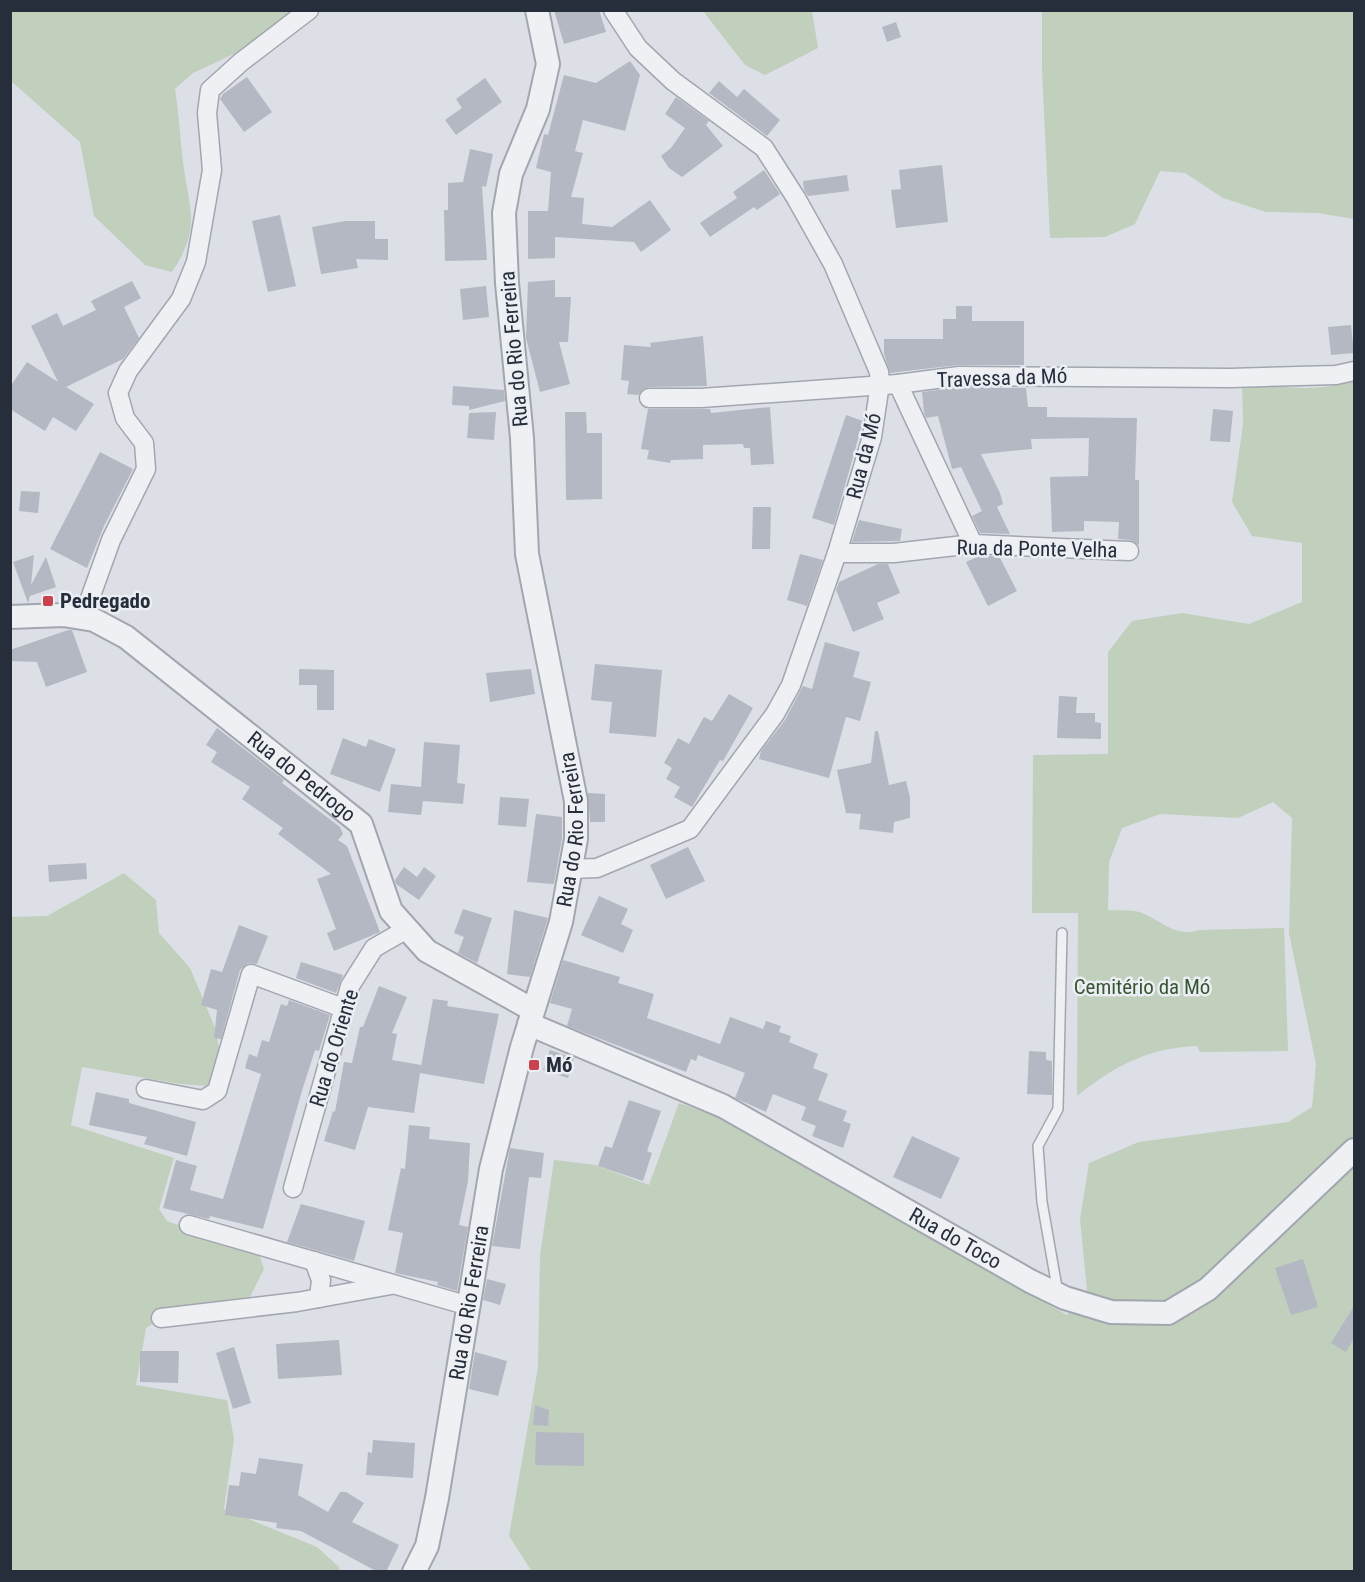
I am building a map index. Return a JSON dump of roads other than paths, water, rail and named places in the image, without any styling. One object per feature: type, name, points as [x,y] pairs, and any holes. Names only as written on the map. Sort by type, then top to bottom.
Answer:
[{"type":"street","points":[[83,618],[111,540],[146,469],[144,443],[125,418],[118,393],[134,363],[181,299],[196,262],[212,170],[207,113],[210,90],[241,62],[309,10]]},
{"type":"street","name":"Rua do Rio Ferreira","points":[[414,1572],[427,1546],[434,1517],[491,1169],[531,1017],[561,922],[576,838],[576,801],[527,554],[522,438],[507,283],[504,213],[511,174],[538,108],[548,64],[537,10]]},
{"type":"street","name":"Rua da Mó","points":[[571,869],[597,868],[690,829],[775,714],[791,685],[837,553],[889,384],[879,372],[833,264],[796,198],[764,148],[673,81],[638,48],[613,10]]},
{"type":"street","name":"Travessa da Mó","points":[[650,398],[701,398],[889,384],[959,376],[1230,378],[1336,375],[1354,371]]},
{"type":"street","points":[[889,384],[973,544]]},
{"type":"street","name":"Rua da Ponte Velha","points":[[837,553],[894,554],[973,544],[1129,551]]},
{"type":"street","name":"Rua do Pedrogo","points":[[10,617],[63,615],[83,618],[94,620],[126,637],[361,824],[391,911],[427,951],[531,1017]]},
{"type":"street","name":"Rua do Oriente","points":[[293,1188],[350,986],[374,948],[407,929]]},
{"type":"street","points":[[146,1089],[203,1100],[217,1091],[251,974],[343,1008]]},
{"type":"street","name":"Rua do Toco","points":[[531,1017],[723,1106],[1020,1276],[1059,1295],[1110,1312],[1168,1312],[1208,1289],[1354,1150]]},
{"type":"street","points":[[189,1225],[469,1306]]},
{"type":"street","points":[[314,1261],[321,1280],[318,1298]]},
{"type":"street","points":[[161,1318],[318,1298],[396,1284]]},
{"type":"lane","points":[[1059,1295],[1042,1202],[1038,1146],[1058,1109],[1062,933]]},
{"type":"place","name":"Pedregado","points":[[48,601]]},
{"type":"place","name":"Mó","points":[[534,1065]]},
{"type":"park label","name":"Cemitério da Mó","points":[[1142,987]]}]
